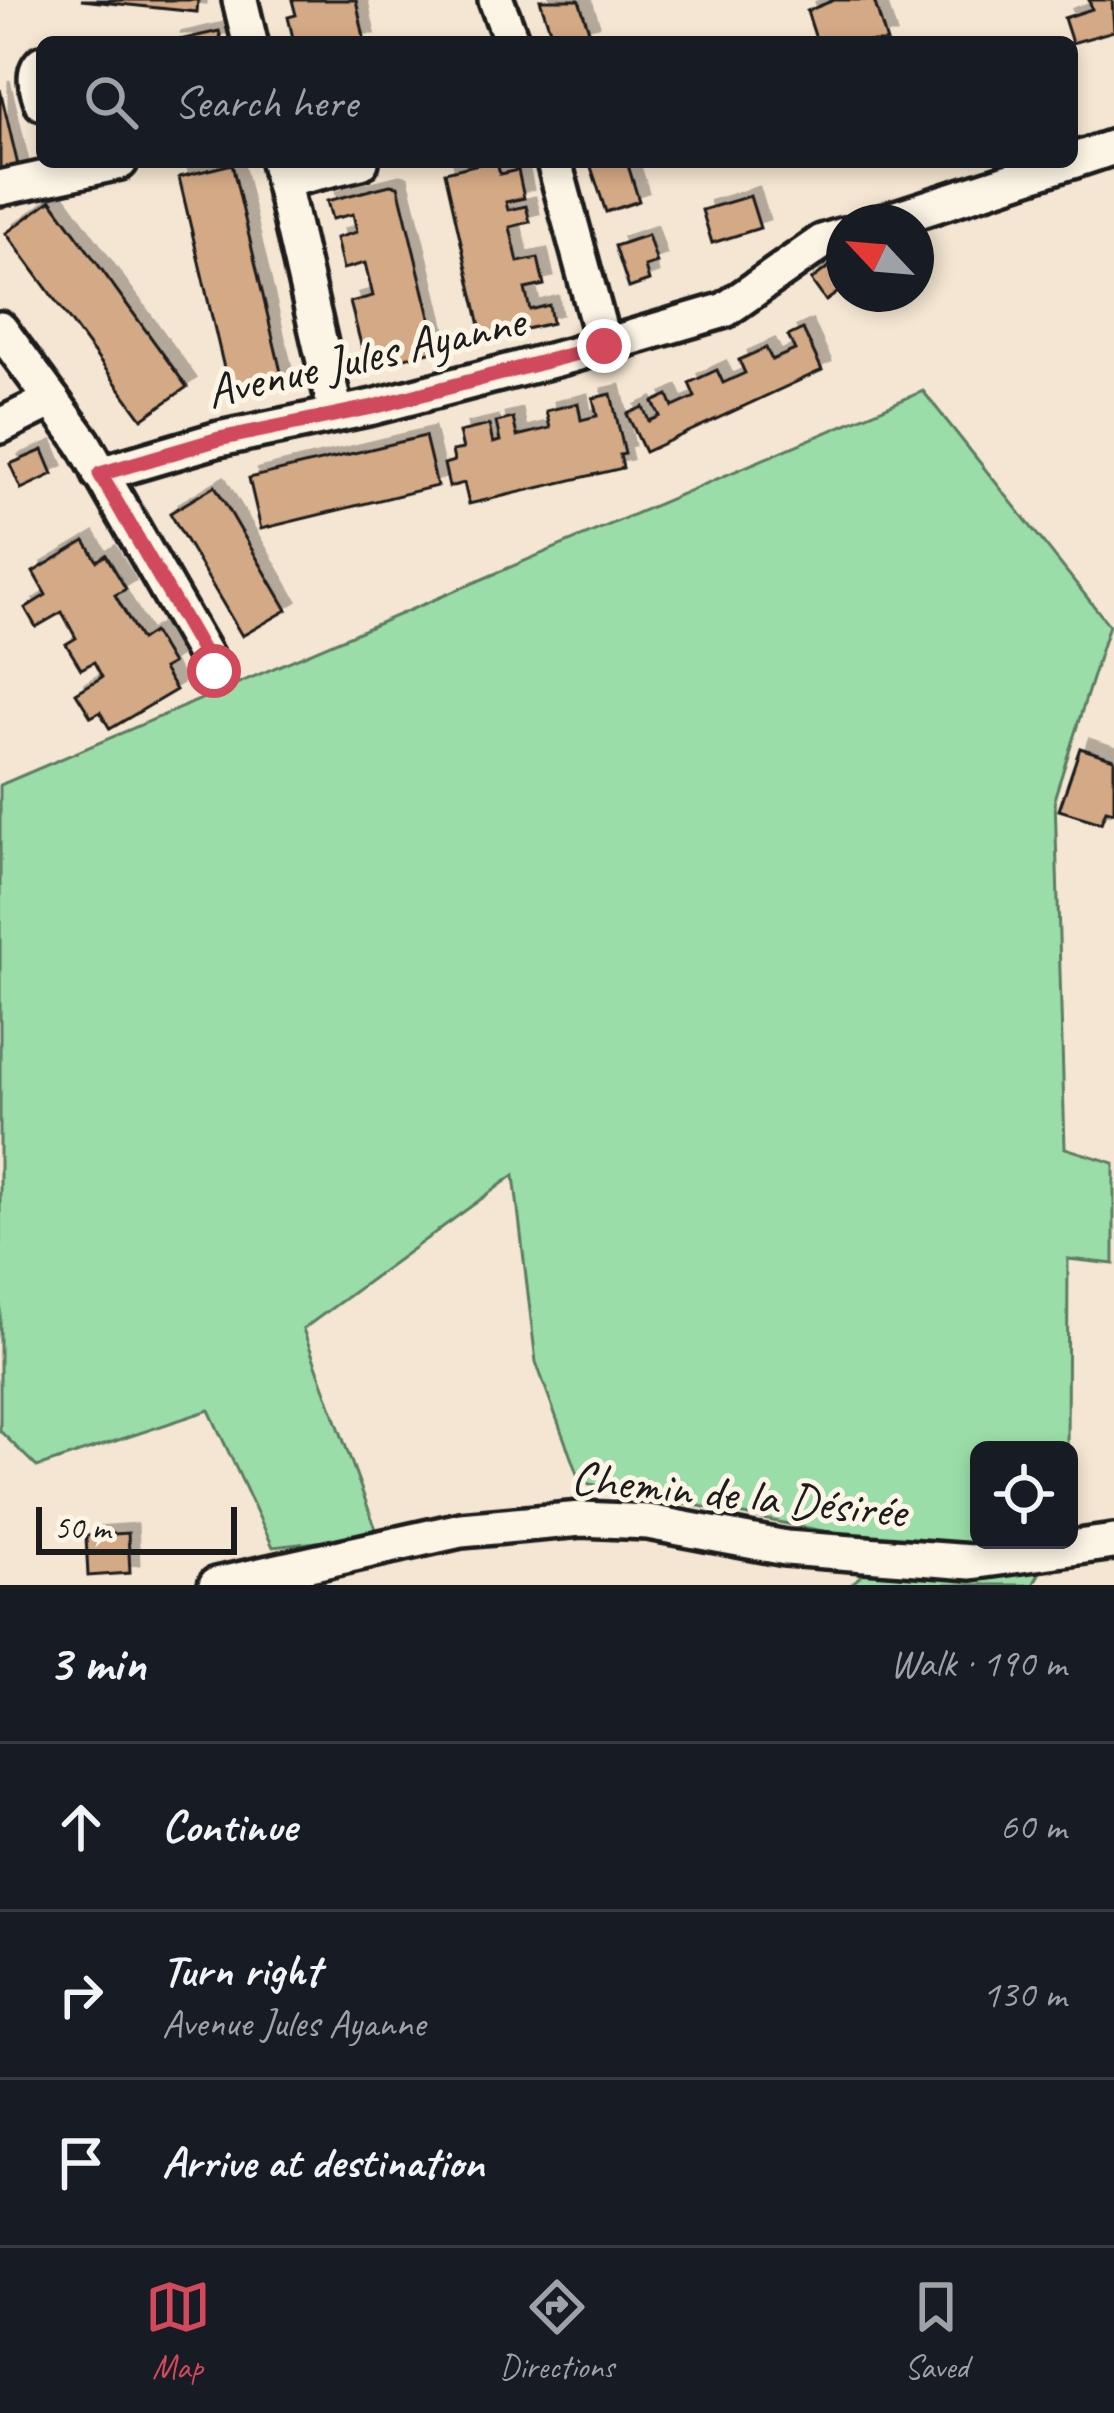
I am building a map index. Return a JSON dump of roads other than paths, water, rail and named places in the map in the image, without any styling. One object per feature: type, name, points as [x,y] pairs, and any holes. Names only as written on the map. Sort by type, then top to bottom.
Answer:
[{"type":"street","points":[[241,0],[249,36]]},
{"type":"street","points":[[496,0],[510,36]]},
{"type":"street","points":[[1078,158],[1114,147]]},
{"type":"street","points":[[0,188],[56,168]]},
{"type":"street","points":[[556,168],[604,346]]},
{"type":"street","points":[[934,206],[1049,168]]},
{"type":"street","points":[[280,171],[336,413]]},
{"type":"street","name":"Avenue Jules Ayanne","points":[[100,474],[200,444],[604,346],[725,310],[826,241]]},
{"type":"street","points":[[0,329],[82,442],[214,671]]},
{"type":"street","points":[[0,426],[52,400]]},
{"type":"street","name":"Chemin de la Désirée","points":[[216,1585],[461,1530],[581,1519],[648,1522],[786,1549],[971,1562],[1114,1542]]}]
